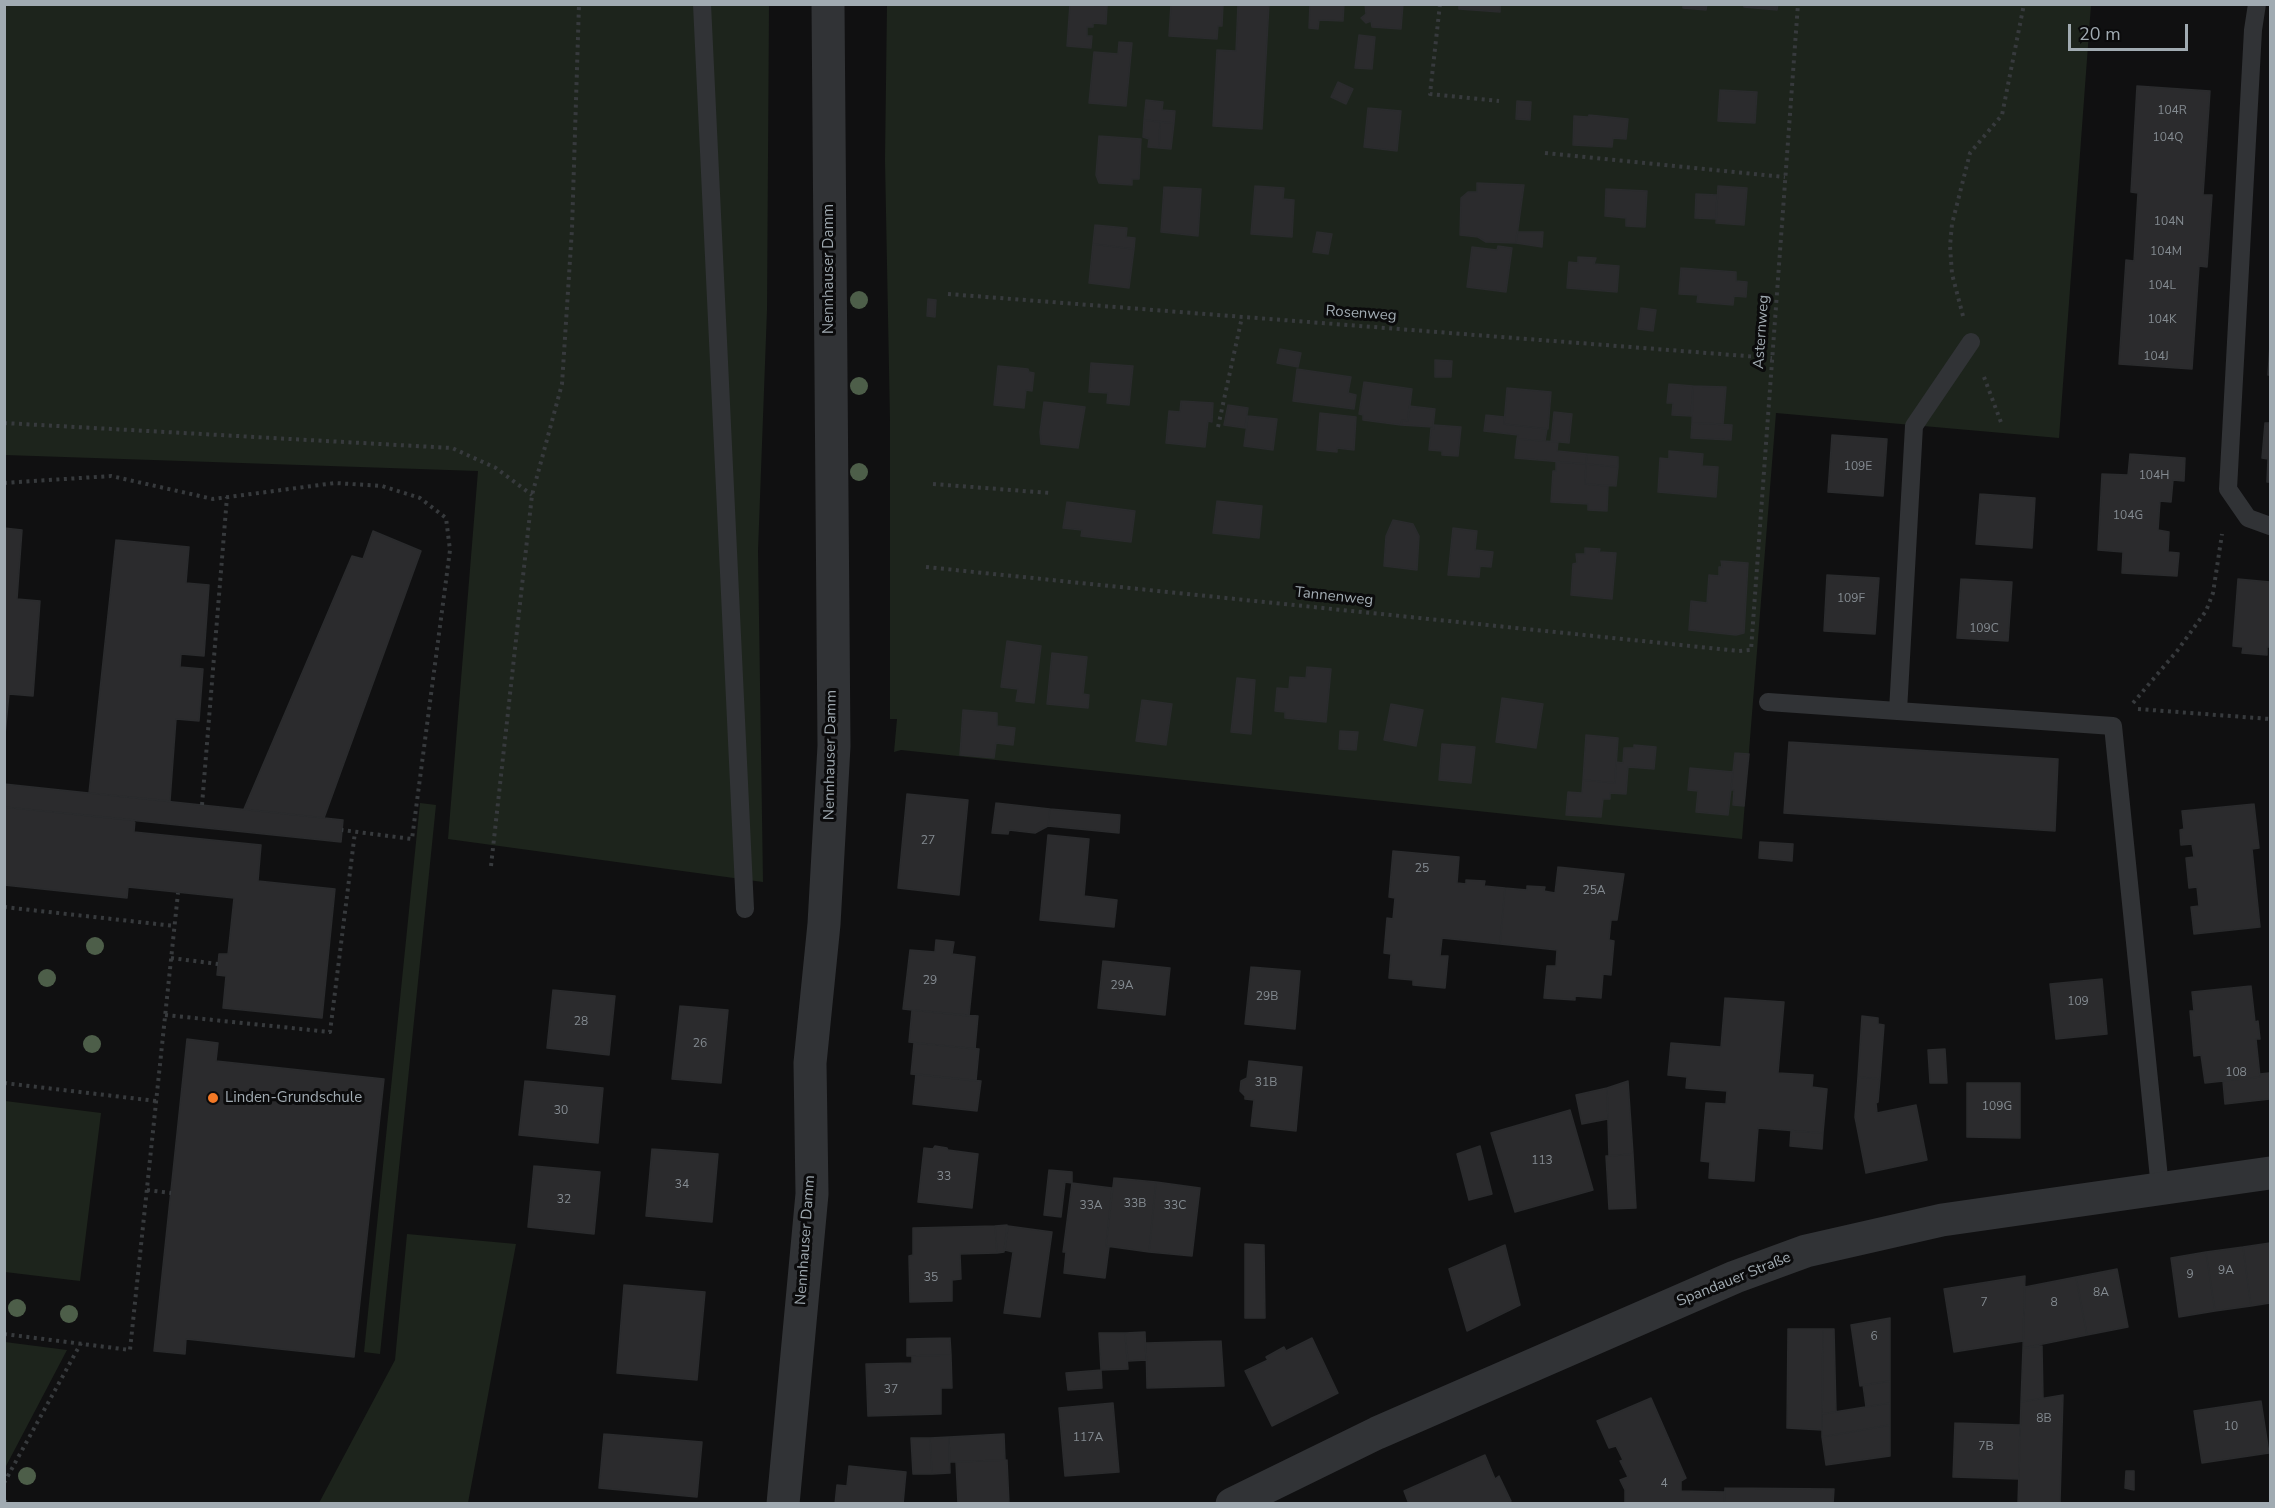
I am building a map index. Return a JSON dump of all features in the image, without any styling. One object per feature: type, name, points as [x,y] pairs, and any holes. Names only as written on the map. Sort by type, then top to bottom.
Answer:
[{"type":"street","name":"Nennhauser Damm","points":[[783,1503],[812,1194],[810,1063],[824,924],[833,772],[828,4]]},
{"type":"street","name":"Spandauer Straße","points":[[1232,1503],[1377,1433],[1735,1277],[1806,1251],[1942,1220],[2271,1173]]},
{"type":"lane","points":[[702,4],[745,909]]},
{"type":"lane","points":[[2257,4],[2253,30],[2228,489],[2248,518],[2271,526]]},
{"type":"lane","points":[[1898,711],[1914,426],[1971,342]]},
{"type":"lane","points":[[1768,702],[2113,726],[2160,1188]]},
{"type":"path","points":[[491,866],[532,495],[562,384],[572,229],[579,4]]},
{"type":"path","points":[[1440,4],[1430,94],[1499,101]]},
{"type":"path","name":"Asternweg","points":[[1739,651],[1751,650],[1798,4]]},
{"type":"path","points":[[2002,425],[1971,342],[1952,274],[1950,246],[1952,224],[1970,153],[2002,115],[2024,4]]},
{"type":"path","points":[[1545,153],[1785,177]]},
{"type":"path","name":"Rosenweg","points":[[948,294],[1772,358]]},
{"type":"path","points":[[1218,427],[1242,317]]},
{"type":"path","points":[[4,423],[452,448],[496,468],[532,495]]},
{"type":"path","points":[[4,483],[111,476],[213,499],[335,483],[382,486],[420,498],[446,518],[450,550],[412,839],[342,830]]},
{"type":"path","points":[[933,484],[1050,493]]},
{"type":"path","points":[[202,805],[227,497]]},
{"type":"path","points":[[2240,507],[2222,532],[2213,593],[2206,611],[2128,708],[2271,719]]},
{"type":"path","name":"Tannenweg","points":[[926,567],[1739,651]]},
{"type":"path","points":[[165,1015],[330,1032],[355,832]]},
{"type":"path","points":[[4,1334],[130,1350],[178,892]]},
{"type":"path","points":[[4,907],[175,926]]},
{"type":"path","points":[[171,958],[218,964]]},
{"type":"path","points":[[4,1083],[156,1101]]},
{"type":"path","points":[[147,1190],[171,1193]]},
{"type":"path","points":[[4,1483],[81,1343]]},
{"type":"path","points":[[4,1500],[11,1503]]},
{"type":"shaded area","points":[[5,5],[769,5],[767,310],[758,551],[763,882],[448,839],[478,471],[5,455]]},
{"type":"shaded area","points":[[887,5],[2091,5],[2059,438],[1776,413],[1742,839],[901,750],[894,752],[897,719],[890,719],[890,421],[885,160]]},
{"type":"shaded area","points":[[420,803],[436,805],[380,1354],[364,1352]]},
{"type":"shaded area","points":[[5,1101],[101,1113],[80,1281],[5,1272]]},
{"type":"shaded area","points":[[407,1234],[516,1244],[468,1503],[319,1503],[395,1360]]},
{"type":"shaded area","points":[[4,1342],[67,1350],[5,1468]]},
{"type":"building","points":[[1070,4],[1107,6],[1106,24],[1093,23],[1093,27],[1087,27],[1087,36],[1092,36],[1091,48],[1067,46]]},
{"type":"building","points":[[1171,4],[1223,4],[1222,26],[1218,26],[1217,39],[1169,36]]},
{"type":"building","points":[[1238,4],[1269,4],[1262,129],[1213,126],[1217,50],[1236,51]]},
{"type":"building","points":[[1310,4],[1344,4],[1343,21],[1319,20],[1318,29],[1309,28]]},
{"type":"building","points":[[1365,4],[1403,4],[1401,29],[1372,27],[1371,21],[1366,23],[1361,18],[1366,14]]},
{"type":"building","points":[[1459,4],[1500,4],[1500,12],[1459,9]]},
{"type":"building","points":[[1683,4],[1707,4],[1706,10],[1683,8]]},
{"type":"building","points":[[1744,4],[1778,4],[1777,10],[1744,7]]},
{"type":"building","points":[[1359,35],[1375,37],[1372,69],[1355,68]]},
{"type":"building","points":[[1119,42],[1132,43],[1126,106],[1089,103],[1094,52],[1118,54]]},
{"type":"building","points":[[1338,82],[1353,89],[1346,104],[1331,97]]},
{"type":"building","points":[[2137,86],[2210,91],[2203,195],[2212,195],[2207,267],[2199,266],[2192,369],[2119,364],[2126,260],[2134,261],[2138,193],[2131,192]]},
{"type":"building","points":[[1720,90],[1757,92],[1755,123],[1718,121]]},
{"type":"building","points":[[1146,100],[1163,102],[1162,110],[1175,111],[1174,123],[1144,120]]},
{"type":"building","points":[[1517,101],[1531,102],[1530,120],[1516,119]]},
{"type":"building","points":[[1368,108],[1401,111],[1397,151],[1364,147]]},
{"type":"building","points":[[1589,115],[1628,119],[1626,139],[1613,138],[1612,147],[1573,145],[1574,116],[1588,117]]},
{"type":"building","points":[[1144,120],[1160,122],[1159,148],[1148,147],[1149,139],[1143,137]]},
{"type":"building","points":[[1160,122],[1174,123],[1171,149],[1159,148]]},
{"type":"building","points":[[1099,136],[1141,139],[1139,179],[1132,179],[1132,185],[1099,183],[1096,175]]},
{"type":"building","points":[[1477,183],[1524,185],[1516,243],[1486,242],[1478,237],[1460,235],[1461,198],[1468,192],[1477,192]]},
{"type":"building","points":[[1255,186],[1284,188],[1283,199],[1294,200],[1292,237],[1251,234]]},
{"type":"building","points":[[1718,186],[1747,188],[1744,225],[1716,223]]},
{"type":"building","points":[[1164,187],[1201,189],[1198,236],[1161,232]]},
{"type":"building","points":[[1606,189],[1647,191],[1645,227],[1626,226],[1626,218],[1605,216]]},
{"type":"building","points":[[1696,194],[1717,195],[1716,219],[1695,218]]},
{"type":"building","points":[[1095,225],[1127,228],[1126,237],[1135,238],[1134,249],[1093,244]]},
{"type":"building","points":[[1317,232],[1332,234],[1328,254],[1313,252]]},
{"type":"building","points":[[1517,232],[1543,232],[1542,247],[1516,243]]},
{"type":"building","points":[[1093,244],[1134,249],[1129,288],[1089,283]]},
{"type":"building","points":[[1498,246],[1512,248],[1506,292],[1467,287],[1472,247],[1497,250]]},
{"type":"building","points":[[1578,257],[1596,258],[1594,264],[1619,266],[1617,292],[1567,288],[1569,262],[1578,263]]},
{"type":"building","points":[[1681,268],[1736,272],[1736,281],[1747,282],[1746,297],[1734,296],[1733,305],[1697,302],[1698,295],[1679,294]]},
{"type":"building","points":[[928,299],[936,300],[935,317],[927,316]]},
{"type":"building","points":[[1641,308],[1656,310],[1653,331],[1638,329]]},
{"type":"building","points":[[2270,345],[2270,375],[2268,375]]},
{"type":"building","points":[[1280,349],[1301,353],[1298,367],[1277,363]]},
{"type":"building","points":[[1435,360],[1452,361],[1451,377],[1435,377]]},
{"type":"building","points":[[1091,363],[1133,366],[1129,405],[1107,403],[1108,393],[1089,392]]},
{"type":"building","points":[[998,366],[1028,369],[1029,372],[1034,373],[1032,391],[1026,390],[1024,408],[994,405]]},
{"type":"building","points":[[1297,369],[1351,377],[1348,393],[1356,395],[1354,409],[1293,401]]},
{"type":"building","points":[[1364,382],[1412,389],[1408,421],[1402,420],[1401,425],[1363,420],[1363,415],[1359,414]]},
{"type":"building","points":[[1669,384],[1693,386],[1691,416],[1672,415],[1673,403],[1667,403]]},
{"type":"building","points":[[1693,386],[1726,387],[1723,424],[1692,423]]},
{"type":"building","points":[[1507,388],[1551,392],[1548,429],[1504,424]]},
{"type":"building","points":[[1181,401],[1213,403],[1212,422],[1208,421],[1205,447],[1166,443],[1169,411],[1180,412]]},
{"type":"building","points":[[1044,402],[1085,407],[1078,448],[1041,444],[1040,432]]},
{"type":"building","points":[[1228,405],[1248,408],[1245,428],[1224,425]]},
{"type":"building","points":[[1409,406],[1435,409],[1433,427],[1401,425],[1402,420],[1408,421]]},
{"type":"building","points":[[1554,412],[1572,414],[1569,443],[1551,441]]},
{"type":"building","points":[[1320,413],[1356,417],[1354,450],[1337,448],[1337,452],[1317,450]]},
{"type":"building","points":[[1486,415],[1504,417],[1504,424],[1547,429],[1545,441],[1517,439],[1518,435],[1484,431]]},
{"type":"building","points":[[1248,416],[1277,419],[1273,450],[1244,446]]},
{"type":"building","points":[[1692,423],[1732,425],[1731,440],[1691,438]]},
{"type":"building","points":[[2265,423],[2270,423],[2270,482],[2267,482],[2268,459],[2262,458]]},
{"type":"building","points":[[1434,425],[1461,427],[1458,456],[1442,455],[1442,451],[1429,450],[1431,428],[1434,429]]},
{"type":"building","points":[[1832,435],[1887,439],[1883,496],[1828,492]]},
{"type":"building","points":[[1517,439],[1558,442],[1557,451],[1587,454],[1586,464],[1515,458]]},
{"type":"building","points":[[1669,451],[1703,454],[1702,466],[1718,467],[1716,497],[1658,492],[1660,458],[1669,459]]},
{"type":"building","points":[[1587,454],[1618,457],[1618,467],[1586,464]]},
{"type":"building","points":[[2130,454],[2185,458],[2184,481],[2173,480],[2171,502],[2160,501],[2158,530],[2169,532],[2168,552],[2179,553],[2177,576],[2122,573],[2123,552],[2098,550],[2102,474],[2128,475]]},
{"type":"building","points":[[1556,462],[1586,464],[1585,484],[1608,486],[1607,511],[1588,510],[1588,504],[1551,502],[1553,471],[1556,471]]},
{"type":"building","points":[[1586,464],[1618,467],[1616,486],[1585,484]]},
{"type":"building","points":[[1980,494],[2035,498],[2032,548],[1976,544]]},
{"type":"building","points":[[1217,501],[1262,506],[1259,538],[1213,533]]},
{"type":"building","points":[[1067,502],[1135,511],[1131,542],[1081,536],[1082,530],[1063,528]]},
{"type":"building","points":[[1393,520],[1413,524],[1419,536],[1417,570],[1384,566],[1386,536]]},
{"type":"building","points":[[4,528],[22,530],[17,599],[40,601],[33,696],[9,694],[4,745]]},
{"type":"building","points":[[1453,528],[1477,531],[1475,550],[1493,552],[1491,567],[1480,566],[1479,577],[1448,575]]},
{"type":"building","points":[[373,531],[421,551],[324,818],[244,809],[352,556],[363,559]]},
{"type":"building","points":[[116,540],[189,547],[186,583],[209,585],[204,656],[181,654],[180,667],[203,669],[199,721],[176,719],[170,801],[89,793]]},
{"type":"building","points":[[1585,548],[1616,553],[1612,599],[1571,595],[1573,564],[1577,563],[1576,554],[1585,554]]},
{"type":"building","points":[[1721,561],[1748,563],[1744,633],[1736,635],[1689,630],[1691,601],[1707,603],[1709,575],[1719,576]]},
{"type":"building","points":[[1827,575],[1879,578],[1875,634],[1824,631]]},
{"type":"building","points":[[1961,579],[2012,582],[2008,641],[1957,638]]},
{"type":"building","points":[[2238,579],[2270,582],[2270,647],[2267,647],[2267,655],[2242,653],[2243,647],[2233,646]]},
{"type":"building","points":[[1007,641],[1041,646],[1034,703],[1016,701],[1018,689],[1001,687]]},
{"type":"building","points":[[1052,653],[1087,657],[1083,694],[1089,695],[1088,708],[1047,704]]},
{"type":"building","points":[[1307,667],[1331,669],[1326,722],[1285,718],[1285,712],[1275,711],[1277,688],[1289,689],[1290,677],[1306,678]]},
{"type":"building","points":[[1237,678],[1255,680],[1251,734],[1231,732]]},
{"type":"building","points":[[1502,698],[1543,704],[1536,748],[1496,742]]},
{"type":"building","points":[[1142,700],[1172,704],[1166,745],[1136,741]]},
{"type":"building","points":[[1391,704],[1423,710],[1416,746],[1384,740]]},
{"type":"building","points":[[963,710],[997,713],[997,726],[1015,728],[1013,745],[996,743],[994,758],[960,755]]},
{"type":"building","points":[[1340,731],[1358,732],[1356,750],[1339,749]]},
{"type":"building","points":[[1586,735],[1618,738],[1615,783],[1583,780]]},
{"type":"building","points":[[1789,742],[2058,759],[2055,831],[1784,813]]},
{"type":"building","points":[[1442,744],[1475,747],[1471,783],[1439,780]]},
{"type":"building","points":[[1634,745],[1656,747],[1654,769],[1628,767],[1626,794],[1610,793],[1610,799],[1603,799],[1601,817],[1566,815],[1568,792],[1582,793],[1583,780],[1615,783],[1616,762],[1623,763],[1624,748],[1634,748]]},
{"type":"building","points":[[1735,753],[1749,754],[1744,806],[1733,805],[1734,790],[1731,790]]},
{"type":"building","points":[[1690,768],[1733,772],[1728,815],[1696,812],[1698,791],[1688,790]]},
{"type":"building","points":[[4,784],[343,820],[341,842],[4,807]]},
{"type":"building","points":[[907,794],[968,800],[959,895],[898,888]]},
{"type":"building","points":[[996,803],[1050,809],[1048,826],[1035,833],[1009,830],[1008,834],[992,833]]},
{"type":"building","points":[[2254,804],[2259,848],[2252,849],[2260,927],[2194,934],[2191,907],[2199,906],[2197,887],[2189,888],[2186,858],[2194,857],[2192,844],[2181,845],[2180,830],[2184,829],[2182,811]]},
{"type":"building","points":[[4,807],[135,820],[134,832],[261,845],[258,881],[335,889],[322,1018],[223,1008],[226,976],[217,975],[219,954],[228,954],[234,898],[128,887],[127,898],[4,885]]},
{"type":"building","points":[[1050,809],[1120,815],[1119,833],[1048,826]]},
{"type":"building","points":[[1048,835],[1089,839],[1084,896],[1117,900],[1114,927],[1040,920]]},
{"type":"building","points":[[1760,842],[1793,844],[1792,861],[1759,858]]},
{"type":"building","points":[[1393,851],[1459,857],[1457,883],[1466,884],[1466,880],[1485,881],[1484,886],[1505,888],[1500,944],[1442,938],[1440,956],[1448,956],[1445,988],[1413,985],[1413,980],[1389,978],[1391,954],[1384,953],[1387,918],[1393,919],[1395,898],[1389,897]]},
{"type":"building","points":[[1558,867],[1624,874],[1617,920],[1611,920],[1609,940],[1614,941],[1611,975],[1603,974],[1601,998],[1575,996],[1575,1000],[1544,998],[1547,966],[1556,966],[1557,950],[1500,944],[1505,888],[1527,890],[1527,886],[1545,887],[1544,891],[1555,893]]},
{"type":"building","points":[[936,940],[954,942],[952,954],[975,957],[969,1016],[903,1009],[910,950],[935,952]]},
{"type":"building","points":[[1103,961],[1170,968],[1165,1015],[1098,1008]]},
{"type":"building","points":[[1251,967],[1300,971],[1295,1029],[1245,1024]]},
{"type":"building","points":[[2102,979],[2107,1034],[2056,1039],[2050,984]]},
{"type":"building","points":[[2251,986],[2255,1022],[2258,1021],[2260,1039],[2256,1039],[2260,1077],[2205,1083],[2201,1055],[2194,1056],[2190,1011],[2194,1011],[2192,992]]},
{"type":"building","points":[[553,990],[615,996],[609,1055],[547,1048]]},
{"type":"building","points":[[1725,998],[1784,1002],[1778,1073],[1813,1075],[1812,1087],[1827,1089],[1823,1133],[1758,1128],[1754,1181],[1709,1178],[1710,1162],[1701,1161],[1706,1103],[1726,1104],[1727,1091],[1686,1088],[1687,1077],[1668,1075],[1671,1043],[1721,1047]]},
{"type":"building","points":[[680,1006],[728,1010],[721,1083],[672,1079]]},
{"type":"building","points":[[912,1010],[978,1016],[975,1049],[909,1042]]},
{"type":"building","points":[[1862,1016],[1878,1018],[1878,1024],[1884,1025],[1880,1079],[1858,1077]]},
{"type":"building","points":[[187,1039],[218,1043],[216,1061],[384,1079],[354,1357],[186,1339],[185,1354],[154,1351]]},
{"type":"building","points":[[914,1043],[979,1049],[976,1081],[911,1074]]},
{"type":"building","points":[[1945,1049],[1947,1083],[1930,1083],[1928,1050]]},
{"type":"building","points":[[1249,1061],[1302,1067],[1296,1131],[1251,1126],[1254,1100],[1245,1099],[1240,1091],[1241,1081],[1247,1078]]},
{"type":"building","points":[[2269,1073],[2270,1099],[2225,1104],[2223,1081],[2260,1077],[2260,1074]]},
{"type":"building","points":[[916,1074],[981,1081],[977,1111],[913,1104]]},
{"type":"building","points":[[1858,1077],[1880,1079],[1878,1102],[1876,1103],[1877,1113],[1916,1105],[1927,1160],[1866,1173],[1855,1117]]},
{"type":"building","points":[[525,1081],[603,1088],[598,1143],[519,1135]]},
{"type":"building","points":[[1628,1081],[1633,1154],[1609,1156],[1607,1088]]},
{"type":"building","points":[[1967,1083],[2020,1083],[2020,1138],[1967,1137]]},
{"type":"building","points":[[1607,1088],[1608,1119],[1582,1124],[1576,1095]]},
{"type":"building","points":[[1570,1110],[1593,1190],[1515,1212],[1491,1133]]},
{"type":"building","points":[[1791,1131],[1823,1133],[1822,1149],[1790,1146]]},
{"type":"building","points":[[935,1146],[978,1154],[972,1208],[918,1202],[924,1148],[933,1149]]},
{"type":"building","points":[[1480,1146],[1492,1194],[1469,1200],[1457,1154]]},
{"type":"building","points":[[652,1149],[718,1154],[712,1222],[646,1216]]},
{"type":"building","points":[[1633,1154],[1636,1208],[1609,1209],[1606,1156]]},
{"type":"building","points":[[534,1166],[600,1172],[594,1234],[528,1227]]},
{"type":"building","points":[[1049,1170],[1072,1172],[1072,1183],[1065,1182],[1061,1217],[1044,1215]]},
{"type":"building","points":[[1114,1178],[1156,1182],[1149,1252],[1106,1246]]},
{"type":"building","points":[[1156,1182],[1200,1188],[1192,1256],[1149,1252]]},
{"type":"building","points":[[1072,1183],[1112,1188],[1105,1278],[1064,1273],[1066,1252],[1063,1252]]},
{"type":"building","points":[[1007,1225],[1004,1252],[997,1253],[995,1226]]},
{"type":"building","points":[[995,1226],[997,1253],[960,1254],[961,1279],[952,1280],[952,1301],[910,1302],[909,1256],[913,1255],[913,1228]]},
{"type":"building","points":[[1008,1226],[1052,1232],[1040,1317],[1004,1313],[1013,1252],[1005,1250]]},
{"type":"building","points":[[2270,1243],[2270,1303],[2251,1306],[2243,1247]]},
{"type":"building","points":[[1245,1244],[1264,1245],[1265,1318],[1245,1318]]},
{"type":"building","points":[[1505,1245],[1520,1305],[1467,1331],[1449,1269]]},
{"type":"building","points":[[2243,1247],[2251,1306],[2215,1311],[2206,1252]]},
{"type":"building","points":[[2206,1252],[2215,1311],[2179,1317],[2171,1258]]},
{"type":"building","points":[[2117,1269],[2128,1327],[2087,1335],[2076,1277]]},
{"type":"building","points":[[2025,1276],[2023,1341],[1954,1352],[1944,1289]]},
{"type":"building","points":[[2076,1277],[2087,1335],[2023,1348],[2025,1287]]},
{"type":"building","points":[[624,1285],[705,1292],[697,1380],[617,1373]]},
{"type":"building","points":[[1890,1318],[1890,1381],[1860,1386],[1851,1325]]},
{"type":"building","points":[[1788,1329],[1823,1329],[1822,1430],[1787,1428]]},
{"type":"building","points":[[1823,1329],[1834,1329],[1836,1412],[1822,1414]]},
{"type":"building","points":[[1145,1332],[1146,1360],[1128,1361],[1125,1333]]},
{"type":"building","points":[[1099,1333],[1125,1333],[1128,1369],[1101,1370]]},
{"type":"building","points":[[950,1338],[951,1355],[907,1356],[907,1339]]},
{"type":"building","points":[[1312,1338],[1338,1393],[1272,1426],[1245,1371],[1268,1360],[1266,1357],[1284,1347],[1286,1351]]},
{"type":"building","points":[[1221,1341],[1224,1386],[1147,1388],[1146,1343]]},
{"type":"building","points":[[2042,1346],[2043,1398],[2021,1402],[2023,1348]]},
{"type":"building","points":[[951,1355],[952,1388],[941,1388],[941,1414],[868,1416],[866,1364],[912,1363],[912,1356]]},
{"type":"building","points":[[1101,1370],[1102,1388],[1068,1390],[1066,1373]]},
{"type":"building","points":[[1890,1381],[1890,1403],[1866,1407],[1863,1385]]},
{"type":"building","points":[[2063,1395],[2060,1502],[2018,1504],[2021,1402]]},
{"type":"building","points":[[1651,1398],[1686,1478],[1681,1481],[1681,1491],[1725,1492],[1724,1504],[1625,1504],[1625,1490],[1620,1480],[1628,1477],[1620,1461],[1623,1460],[1616,1446],[1609,1448],[1597,1421]]},
{"type":"building","points":[[2261,1401],[2269,1453],[2202,1463],[2194,1411]]},
{"type":"building","points":[[1113,1403],[1119,1472],[1065,1476],[1059,1408]]},
{"type":"building","points":[[1890,1403],[1890,1425],[1822,1437],[1822,1414]]},
{"type":"building","points":[[1955,1423],[2020,1425],[2019,1479],[1953,1477]]},
{"type":"building","points":[[1890,1425],[1890,1456],[1826,1465],[1822,1437]]},
{"type":"building","points":[[604,1434],[702,1442],[697,1497],[599,1488]]},
{"type":"building","points":[[1004,1434],[1005,1460],[949,1462],[949,1437]]},
{"type":"building","points":[[949,1437],[950,1473],[932,1474],[930,1438]]},
{"type":"building","points":[[911,1438],[930,1438],[932,1474],[913,1474]]},
{"type":"building","points":[[1485,1455],[1495,1479],[1499,1476],[1511,1501],[1506,1504],[1409,1504],[1404,1491]]},
{"type":"building","points":[[1007,1460],[1009,1504],[958,1504],[956,1462]]},
{"type":"building","points":[[849,1466],[906,1472],[903,1504],[835,1504],[837,1485],[847,1486]]},
{"type":"building","points":[[2126,1471],[2134,1471],[2134,1490],[2125,1488]]},
{"type":"building","points":[[1725,1488],[1834,1489],[1833,1504],[1724,1504]]},
{"type":"place","name":"Linden-Grundschule","points":[[213,1098]]}]
